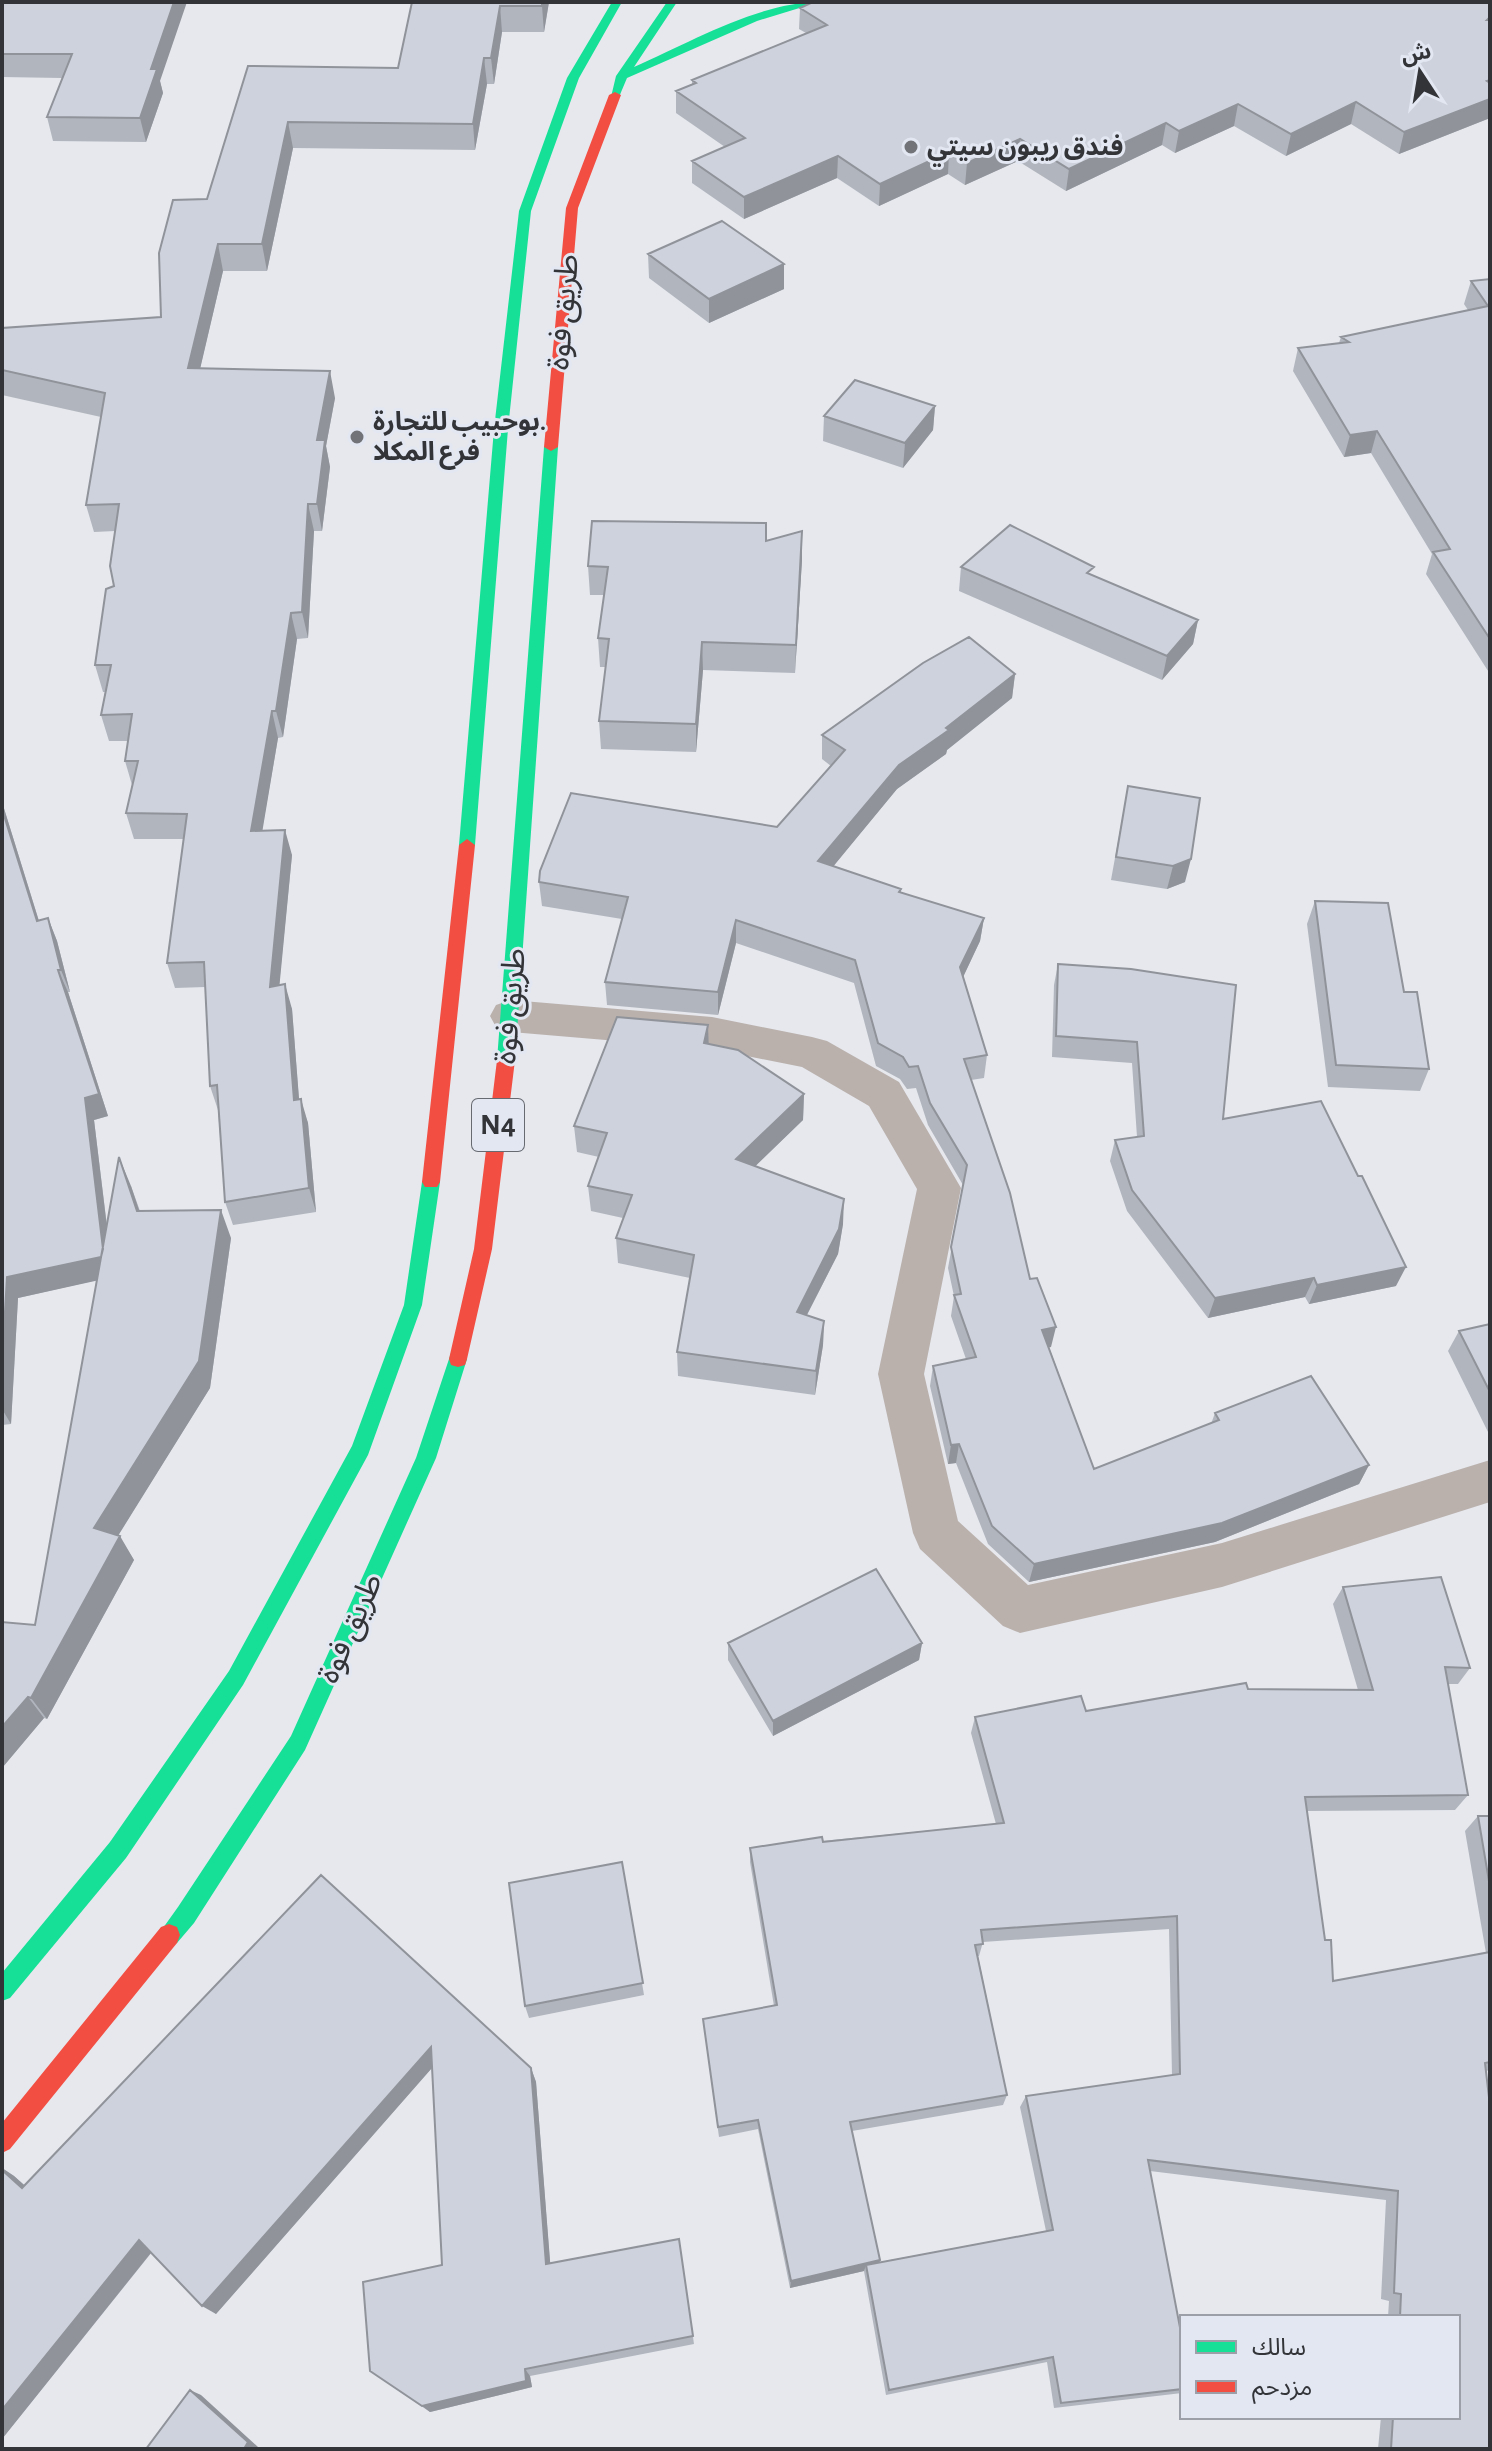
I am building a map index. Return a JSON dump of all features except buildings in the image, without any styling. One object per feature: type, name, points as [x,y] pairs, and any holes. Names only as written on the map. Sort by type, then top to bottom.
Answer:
[{"type":"main road","name":"طريق فوة","points":[[2,1990],[118,1850],[236,1678],[361,1449],[413,1305],[429,1200],[460,930],[501,429],[525,211],[573,78],[617,2]]},
{"type":"main road","name":"طريق فوة","points":[[2,2141],[186,1915],[298,1743],[426,1458],[467,1330],[487,1210],[511,1016],[553,426],[572,208],[622,76],[672,2]]},
{"type":"main road","points":[[622,76],[753,19],[814,2]]},
{"type":"street","points":[[511,1016],[712,1033],[769,1044],[812,1053],[884,1094],[939,1188],[901,1374],[937,1533],[1020,1610],[1222,1565],[1490,1481]]},
{"type":"traffic: fast","points":[[467,845],[501,429],[525,211],[573,78],[617,2]]},
{"type":"traffic: fast","points":[[615,95],[622,76],[672,2]]},
{"type":"traffic: fast","points":[[622,76],[753,19],[814,2]]},
{"type":"traffic: fast","points":[[506,1060],[551,447]]},
{"type":"traffic: fast","points":[[2,1990],[118,1850],[236,1678],[361,1449],[413,1305],[431,1182]]},
{"type":"traffic: fast","points":[[169,1935],[186,1915],[298,1743],[426,1458],[458,1359]]},
{"type":"traffic: jam","points":[[551,447],[572,208],[615,95]]},
{"type":"traffic: jam","points":[[431,1182],[467,845]]},
{"type":"traffic: jam","points":[[458,1359],[483,1249],[506,1060]]},
{"type":"traffic: jam","points":[[2,2141],[169,1935]]},
{"type":"place","name":"فندق ريبون سيتي","points":[[911,147]]},
{"type":"place","name":"بوحبيب للتجارة. فرع المكلا","points":[[357,437]]}]
